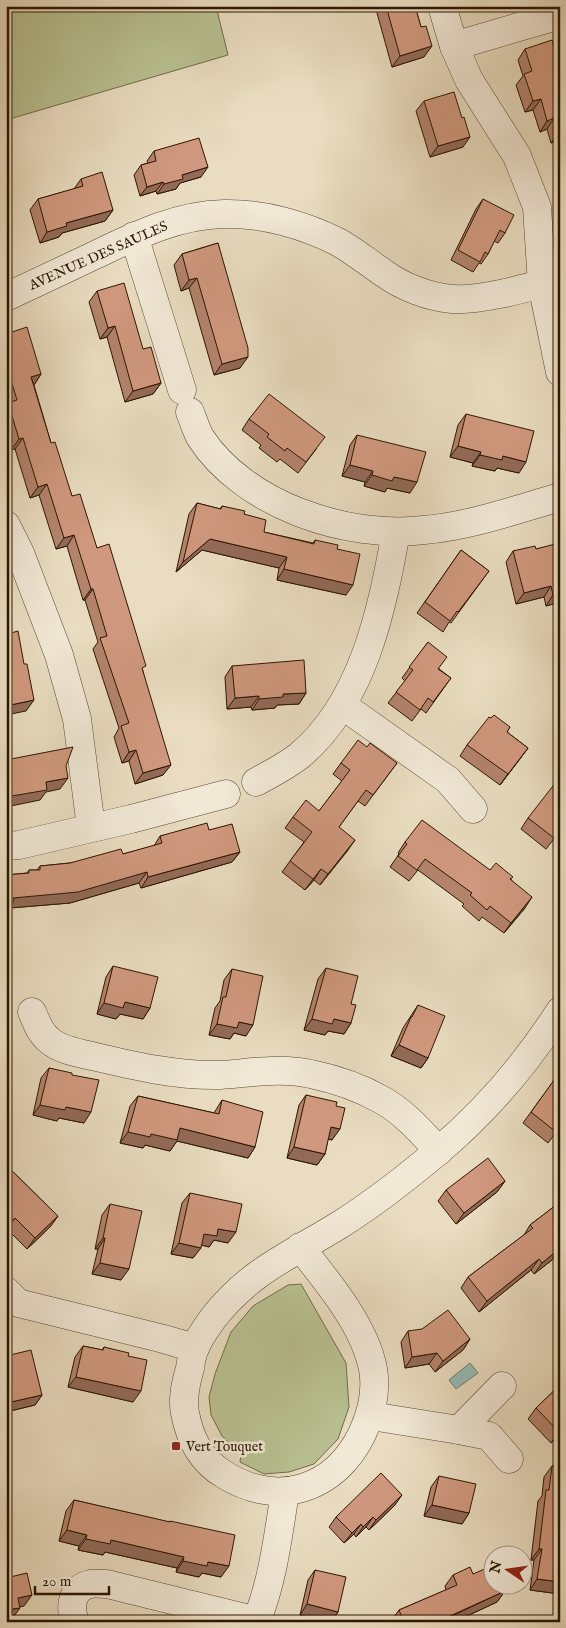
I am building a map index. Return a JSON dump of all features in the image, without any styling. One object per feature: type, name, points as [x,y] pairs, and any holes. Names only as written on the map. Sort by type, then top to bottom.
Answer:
[{"type":"street","points":[[442,6],[454,46],[469,80],[517,156],[528,182],[536,207],[551,282],[560,372]]},
{"type":"street","points":[[454,46],[560,15]]},
{"type":"street","name":"AVENUE DES SAULES","points":[[6,297],[134,236],[166,223],[199,216],[226,214],[255,216],[286,222],[309,230],[338,242],[386,276],[408,287],[451,299],[473,298],[551,282]]},
{"type":"street","points":[[134,236],[186,401],[199,435],[211,452],[231,472],[266,496],[294,511],[321,519],[356,527],[396,532],[423,531],[456,526],[560,497]]},
{"type":"street","points":[[6,525],[20,553],[59,655],[77,719],[91,827]]},
{"type":"street","points":[[256,782],[300,755],[342,705],[362,664],[375,629],[396,532]]},
{"type":"street","points":[[342,705],[448,780],[473,809]]},
{"type":"street","points":[[6,846],[19,845],[226,794]]},
{"type":"street","points":[[300,1247],[344,1306],[366,1346],[373,1370],[374,1393],[371,1416],[356,1445],[343,1464],[325,1478],[308,1488],[285,1492],[263,1490],[224,1475],[196,1447],[188,1428],[184,1405],[187,1380],[194,1348],[205,1330],[226,1302],[258,1273],[300,1247],[339,1225],[371,1204],[439,1151],[486,1106],[527,1058],[560,1011]]},
{"type":"street","points":[[32,1012],[40,1030],[51,1042],[68,1050],[100,1058],[165,1072],[191,1074],[290,1070],[346,1084],[384,1101],[408,1120],[439,1151]]},
{"type":"street","points":[[10,1302],[194,1348]]},
{"type":"street","points":[[459,1430],[502,1386]]},
{"type":"street","points":[[371,1416],[489,1436],[509,1459]]},
{"type":"street","points":[[74,1622],[71,1603],[77,1590],[90,1584],[107,1584],[256,1621],[266,1595],[285,1492]]},
{"type":"green space","points":[[6,6],[216,6],[228,55],[6,120]]},
{"type":"green space","points":[[301,1284],[346,1363],[349,1407],[338,1439],[314,1464],[289,1472],[264,1474],[240,1462],[241,1454],[222,1436],[211,1415],[209,1397],[215,1374],[231,1332],[253,1306],[288,1285]]},
{"type":"water","points":[[470,1363],[478,1373],[456,1389],[449,1380]]},
{"type":"building","points":[[386,6],[415,6],[421,27],[426,26],[432,46],[400,56]]},
{"type":"building","points":[[552,40],[560,64],[560,132],[554,118],[547,121],[541,99],[533,101],[524,74],[532,71],[525,49]]},
{"type":"building","points":[[454,92],[470,137],[438,146],[424,101]]},
{"type":"building","points":[[199,138],[208,167],[182,175],[183,179],[147,187],[141,165],[156,161],[154,151]]},
{"type":"building","points":[[102,172],[113,210],[66,223],[67,226],[47,232],[38,199],[83,186],[81,179]]},
{"type":"building","points":[[483,199],[514,215],[505,233],[500,230],[488,254],[485,252],[480,262],[458,250]]},
{"type":"building","points":[[218,243],[248,348],[248,357],[222,364],[197,278],[189,280],[182,254]]},
{"type":"building","points":[[124,283],[143,349],[151,347],[161,383],[133,391],[115,326],[108,328],[97,291]]},
{"type":"building","points":[[27,327],[41,374],[31,377],[51,443],[55,442],[72,496],[80,494],[97,548],[109,544],[146,666],[142,668],[171,765],[143,773],[136,750],[129,752],[121,726],[129,723],[100,638],[107,636],[93,589],[91,589],[74,535],[64,538],[47,484],[38,487],[23,438],[19,439],[8,403],[17,400],[6,364],[6,334]]},
{"type":"building","points":[[269,394],[325,437],[306,462],[287,448],[285,451],[267,437],[269,434],[249,419]]},
{"type":"building","points":[[466,414],[534,431],[526,462],[503,456],[502,460],[480,455],[481,452],[458,446]]},
{"type":"building","points":[[357,435],[426,452],[417,482],[394,477],[392,481],[372,475],[373,471],[350,465]]},
{"type":"building","points":[[197,503],[221,509],[222,506],[245,511],[244,514],[266,520],[264,532],[314,544],[315,540],[338,545],[337,549],[360,554],[353,585],[284,569],[287,557],[210,539],[183,562]]},
{"type":"building","points":[[559,543],[560,593],[553,595],[551,586],[524,593],[513,551],[535,546],[536,549]]},
{"type":"building","points":[[461,550],[489,571],[450,621],[425,602]]},
{"type":"building","points":[[6,610],[11,633],[18,631],[24,664],[27,664],[34,700],[6,706]]},
{"type":"building","points":[[428,642],[447,657],[438,669],[451,678],[433,702],[428,698],[420,710],[396,692],[413,670],[409,667]]},
{"type":"building","points":[[304,660],[306,693],[283,694],[283,697],[259,699],[259,696],[235,698],[232,666]]},
{"type":"building","points":[[494,715],[510,727],[507,732],[528,748],[508,774],[467,745],[489,717],[491,718]]},
{"type":"building","points":[[358,740],[367,747],[370,743],[397,763],[373,795],[366,790],[339,827],[355,840],[328,874],[321,869],[313,879],[290,861],[312,832],[293,817],[306,800],[319,811],[350,770],[341,763]]},
{"type":"building","points":[[73,747],[66,766],[68,778],[46,782],[47,790],[6,797],[6,760]]},
{"type":"building","points":[[560,777],[560,830],[554,838],[528,818]]},
{"type":"building","points":[[422,820],[490,870],[496,863],[513,877],[510,879],[532,897],[511,923],[490,906],[487,910],[470,895],[472,893],[425,859],[417,870],[398,856],[407,844],[405,842]]},
{"type":"building","points":[[207,823],[209,830],[232,824],[240,852],[148,877],[147,872],[78,892],[13,898],[13,903],[6,904],[6,875],[29,873],[29,870],[40,870],[40,866],[70,863],[121,849],[123,854],[162,843],[160,836]]},
{"type":"building","points":[[113,966],[158,977],[150,1008],[125,1002],[123,1008],[104,1003]]},
{"type":"building","points":[[326,968],[358,976],[351,1004],[356,1005],[351,1023],[334,1019],[332,1024],[312,1019]]},
{"type":"building","points":[[232,969],[263,976],[253,1025],[239,1022],[237,1028],[217,1024],[223,997],[226,997]]},
{"type":"building","points":[[418,1005],[445,1016],[428,1058],[399,1045]]},
{"type":"building","points":[[49,1068],[99,1080],[91,1112],[66,1107],[65,1110],[40,1105]]},
{"type":"building","points":[[560,1072],[560,1127],[556,1132],[531,1112]]},
{"type":"building","points":[[306,1095],[337,1102],[336,1106],[345,1108],[340,1129],[331,1127],[325,1154],[294,1147]]},
{"type":"building","points":[[138,1096],[219,1114],[222,1100],[263,1112],[255,1147],[180,1128],[177,1140],[151,1134],[150,1137],[128,1132]]},
{"type":"building","points":[[488,1158],[505,1181],[464,1213],[446,1190]]},
{"type":"building","points":[[6,1165],[58,1216],[35,1238],[15,1218],[10,1223],[6,1219]]},
{"type":"building","points":[[190,1193],[242,1204],[236,1232],[218,1229],[217,1236],[204,1234],[201,1248],[179,1243]]},
{"type":"building","points":[[560,1202],[560,1241],[556,1244],[559,1249],[542,1263],[539,1259],[487,1301],[468,1277],[533,1228],[530,1225]]},
{"type":"building","points":[[110,1204],[142,1211],[129,1269],[100,1263]]},
{"type":"building","points":[[448,1310],[470,1339],[443,1361],[437,1353],[412,1357],[408,1331],[422,1329]]},
{"type":"building","points":[[83,1346],[103,1350],[104,1347],[129,1353],[128,1356],[147,1360],[141,1391],[76,1377]]},
{"type":"building","points":[[31,1350],[42,1395],[11,1402],[6,1382],[6,1356]]},
{"type":"building","points":[[560,1385],[560,1431],[559,1432],[536,1408]]},
{"type":"building","points":[[552,1466],[560,1467],[560,1582],[537,1579],[542,1549],[539,1549],[546,1490],[549,1490]]},
{"type":"building","points":[[381,1473],[402,1495],[376,1520],[373,1517],[363,1527],[361,1524],[352,1533],[336,1517]]},
{"type":"building","points":[[439,1476],[476,1484],[469,1513],[432,1505]]},
{"type":"building","points":[[74,1500],[235,1535],[229,1566],[208,1562],[207,1566],[183,1561],[184,1557],[111,1540],[110,1544],[86,1539],[87,1535],[67,1530]]},
{"type":"building","points":[[470,1567],[473,1574],[484,1569],[484,1596],[494,1596],[440,1622],[404,1622],[399,1610],[457,1585],[453,1575]]},
{"type":"building","points":[[315,1570],[346,1577],[338,1612],[307,1604]]},
{"type":"building","points":[[27,1573],[32,1595],[18,1598],[20,1608],[6,1610],[6,1578]]},
{"type":"building","points":[[139,1618],[158,1622],[138,1622]]},
{"type":"place","name":"Vert Touquet","points":[[176,1446]]}]
